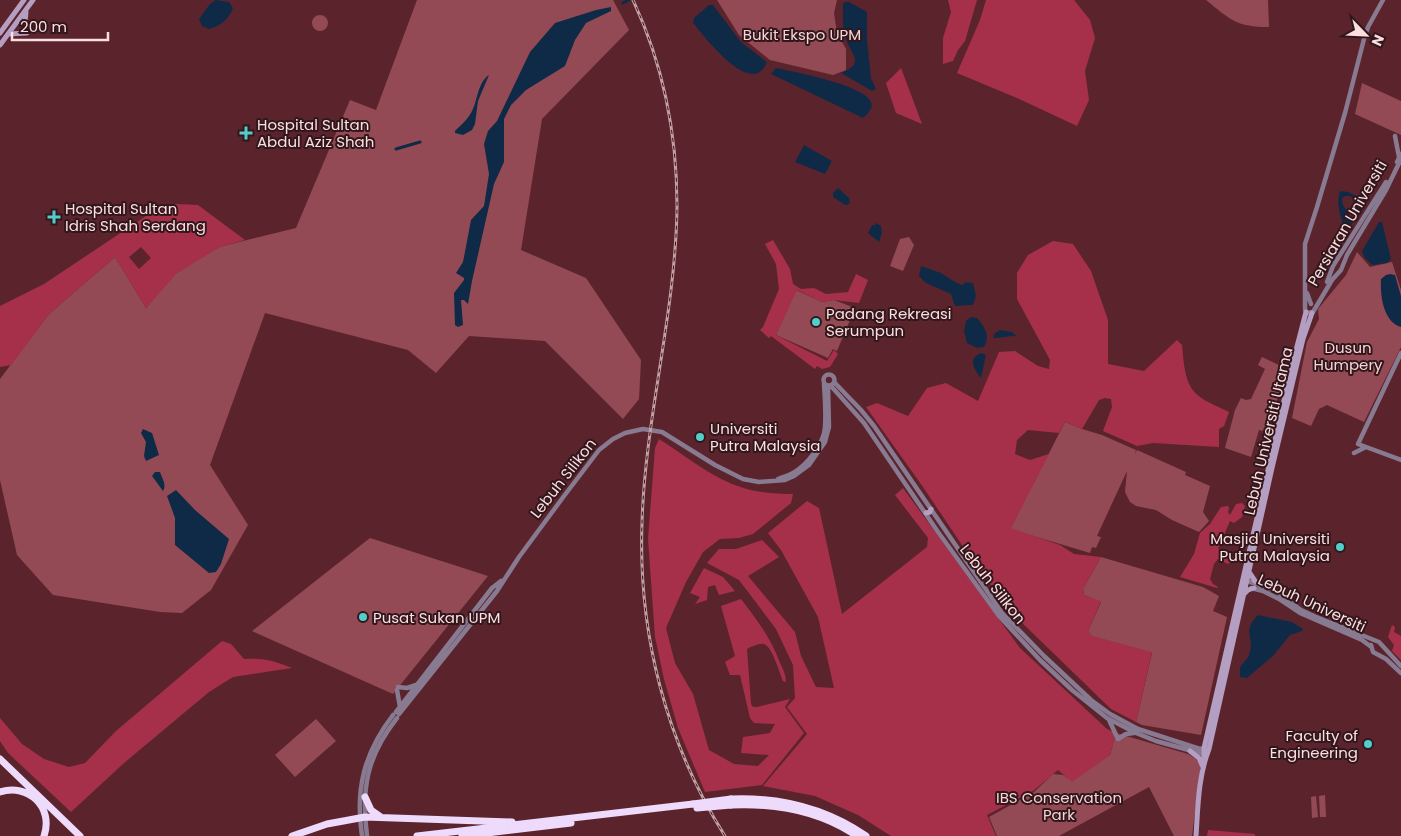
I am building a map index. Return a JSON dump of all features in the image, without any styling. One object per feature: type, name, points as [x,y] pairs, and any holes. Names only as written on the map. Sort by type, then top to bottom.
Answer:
[{"type":"highway","points":[[0,759],[80,836]]},
{"type":"highway","points":[[0,792],[11,789],[18,790],[32,795],[38,800],[46,819],[47,827],[44,836]]},
{"type":"highway","points":[[365,797],[371,810],[381,818]]},
{"type":"highway","points":[[418,836],[766,799],[809,807],[843,821],[866,836]]},
{"type":"highway","points":[[731,802],[767,805],[809,812],[841,826],[858,836]]},
{"type":"highway","points":[[494,836],[694,806]]},
{"type":"highway","points":[[292,836],[327,824],[362,818],[530,824]]},
{"type":"highway","points":[[462,836],[540,828]]},
{"type":"main road","points":[[0,34],[24,0]]},
{"type":"main road","points":[[0,45],[33,0]]},
{"type":"main road","points":[[26,10],[25,22],[27,26]]},
{"type":"main road","points":[[8,34],[27,33]]},
{"type":"main road","name":"Lebuh Universiti Utama","points":[[1205,753],[1311,308]]},
{"type":"main road","name":"Lebuh Universiti Utama","points":[[1196,836],[1199,793],[1205,753],[1292,366],[1311,308]]},
{"type":"main road","points":[[1249,571],[1260,585]]},
{"type":"main road","points":[[1244,595],[1246,591],[1254,588]]},
{"type":"main road","points":[[1190,751],[1199,758],[1203,767]]},
{"type":"street","points":[[1311,308],[1305,306],[1305,244],[1345,113],[1364,39],[1368,27],[1383,0]]},
{"type":"street","points":[[1395,136],[1400,157]]},
{"type":"street","name":"Persiaran Universiti","points":[[1311,308],[1329,278],[1333,266],[1383,188],[1400,157]]},
{"type":"street","name":"Persiaran Universiti","points":[[1311,308],[1341,270],[1347,255],[1386,190],[1400,157]]},
{"type":"street","points":[[1305,289],[1311,308]]},
{"type":"street","points":[[1401,353],[1358,444],[1401,460]]},
{"type":"street","name":"Lebuh Silikon","points":[[829,384],[864,423],[1002,613],[1076,686],[1104,710],[1123,721],[1190,751],[1205,753]]},
{"type":"street","name":"Lebuh Silikon","points":[[362,836],[362,780],[374,748],[396,716],[497,591],[502,581],[599,450],[612,439],[625,433],[643,429],[662,432],[734,475],[751,480],[785,480],[809,465],[820,452],[828,433],[829,384]]},
{"type":"street","name":"Lebuh Silikon","points":[[774,480],[792,474],[799,469],[811,456],[821,440],[825,427],[829,384]]},
{"type":"street","name":"Lebuh Silikon","points":[[829,384],[861,410],[874,426],[929,511],[938,532],[998,616],[1072,690],[1107,718],[1136,734],[1184,747],[1200,749],[1205,753]]},
{"type":"street","points":[[828,402],[834,397],[845,401]]},
{"type":"street","points":[[1362,434],[1366,447]]},
{"type":"street","points":[[1354,453],[1366,447]]},
{"type":"street","name":"Lebuh Silikon","points":[[396,716],[400,707],[492,588],[502,581]]},
{"type":"street","name":"Lebuh Universiti","points":[[1244,583],[1260,585],[1278,593],[1301,610],[1375,641]]},
{"type":"street","name":"Lebuh Universiti","points":[[1244,583],[1279,599],[1300,613],[1362,640],[1370,646]]},
{"type":"street","points":[[1401,666],[1379,642],[1375,641],[1370,646],[1372,651],[1386,659],[1401,672]]},
{"type":"street","points":[[1377,653],[1382,650],[1382,646]]},
{"type":"street","points":[[400,707],[398,689],[418,684]]},
{"type":"street","points":[[1107,718],[1118,740],[1126,734],[1136,734]]},
{"type":"street","name":"Lebuh Silikon","points":[[367,836],[362,818],[368,772],[374,748]]},
{"type":"green space","points":[[417,0],[613,0],[629,30],[542,119],[521,250],[586,278],[641,360],[639,399],[623,419],[545,341],[469,336],[436,373],[408,350],[265,313],[210,465],[248,525],[211,590],[182,613],[160,612],[53,595],[17,555],[0,480],[0,379],[49,314],[115,257],[146,308],[175,274],[219,247],[296,228],[350,100],[376,110]]},
{"type":"green space","name":"Bukit Ekspo UPM","points":[[717,0],[837,0],[834,13],[837,33],[846,49],[846,70],[833,75],[770,60],[739,35]]},
{"type":"green space","points":[[1206,0],[1268,0],[1269,27],[1249,26],[1234,21]]},
{"type":"green space","points":[[320,15],[326,17],[328,23],[326,29],[320,31],[314,29],[312,23],[314,17]]},
{"type":"green space","points":[[1362,83],[1401,101],[1401,135],[1355,114]]},
{"type":"green space","points":[[909,237],[914,245],[903,271],[890,266],[900,239]]},
{"type":"green space","name":"Dusun Humpery","points":[[1357,252],[1370,267],[1392,262],[1401,290],[1401,347],[1364,422],[1327,405],[1319,409],[1311,426],[1292,418],[1307,342],[1319,319],[1318,309],[1346,275]]},
{"type":"green space","name":"Padang Rekreasi Serumpun","points":[[796,290],[822,302],[834,300],[855,308],[837,351],[833,349],[828,358],[776,335]]},
{"type":"green space","points":[[1262,357],[1285,368],[1269,433],[1259,430],[1251,457],[1225,448],[1235,410],[1241,398],[1251,399],[1265,369],[1258,365]]},
{"type":"green space","points":[[1065,422],[1136,450],[1135,454],[1137,450],[1186,472],[1185,475],[1210,486],[1203,512],[1209,521],[1199,532],[1172,520],[1156,510],[1136,506],[1130,502],[1125,492],[1127,471],[1097,536],[1101,537],[1096,548],[1092,547],[1090,553],[1010,529]]},
{"type":"green space","name":"Pusat Sukan UPM","points":[[370,538],[488,576],[393,694],[252,631]]},
{"type":"green space","points":[[1101,557],[1203,587],[1219,596],[1213,611],[1227,617],[1201,735],[1142,725],[1136,722],[1152,653],[1091,636],[1088,631],[1101,602],[1084,595],[1083,589]]},
{"type":"green space","points":[[316,719],[336,741],[295,777],[275,755]]},
{"type":"green space","name":"IBS Conservation Park","points":[[1116,733],[1188,754],[1201,765],[1192,836],[1174,836],[1149,787],[1059,836],[997,836],[989,817],[1034,792],[1053,774],[1063,775],[1072,781],[1110,755]]},
{"type":"green space","points":[[1325,795],[1326,817],[1320,817],[1319,796]]},
{"type":"green space","points":[[1316,796],[1318,817],[1312,818],[1311,797]]},
{"type":"shaded area","points":[[948,0],[977,0],[965,41],[953,61],[943,64],[943,38],[951,12]]},
{"type":"shaded area","points":[[986,0],[1074,0],[1090,20],[1095,38],[1085,71],[1089,100],[1077,126],[957,73],[980,20]]},
{"type":"shaded area","points":[[901,68],[922,124],[896,113],[886,83]]},
{"type":"shaded area","points":[[176,204],[198,205],[245,240],[219,247],[176,274],[146,308],[115,257],[49,314],[11,365],[0,367],[0,306],[44,284],[158,208]],"holes":[[[141,247],[151,258],[139,269],[129,257]]]},
{"type":"shaded area","points":[[773,240],[790,269],[793,284],[801,289],[814,288],[826,294],[848,292],[856,274],[868,280],[859,303],[834,300],[822,302],[797,290],[776,335],[827,361],[834,350],[838,354],[830,367],[822,369],[817,366],[815,369],[760,330],[779,289],[776,264],[765,244]]},
{"type":"shaded area","points":[[1053,241],[1073,244],[1091,271],[1108,320],[1108,364],[1144,371],[1177,340],[1182,345],[1184,366],[1191,387],[1200,397],[1229,412],[1224,426],[1219,429],[1219,447],[1153,443],[1137,446],[1103,431],[1112,407],[1111,399],[1105,398],[1099,400],[1082,429],[1065,422],[1059,433],[1028,430],[1017,440],[1015,454],[1030,460],[1049,454],[1011,528],[1060,545],[1074,554],[1101,557],[1083,589],[1084,595],[1101,601],[1088,631],[1092,636],[1152,652],[1136,722],[1111,709],[1013,614],[974,563],[866,407],[877,403],[908,416],[927,388],[946,383],[978,401],[999,352],[1015,351],[1038,366],[1049,369],[1050,360],[1017,299],[1017,273],[1028,255]]},
{"type":"shaded area","points":[[659,439],[722,480],[762,492],[793,494],[791,503],[753,534],[739,538],[720,539],[703,552],[686,582],[666,628],[675,663],[693,694],[709,750],[734,764],[758,766],[769,755],[741,753],[743,737],[770,733],[775,724],[754,723],[750,718],[740,675],[730,675],[725,662],[735,656],[721,606],[741,599],[768,637],[783,670],[786,682],[783,681],[773,655],[767,646],[760,644],[747,649],[751,704],[753,707],[757,707],[790,699],[785,707],[804,733],[762,785],[705,792],[678,728],[664,679],[655,637],[648,539],[655,448]]},
{"type":"shaded area","points":[[903,488],[1020,648],[1107,729],[1116,733],[1110,755],[1072,782],[1058,770],[1033,791],[987,815],[996,836],[891,836],[858,815],[815,796],[763,786],[807,734],[787,707],[795,698],[793,665],[776,629],[739,580],[707,563],[719,549],[736,549],[762,540],[779,557],[748,576],[795,632],[801,656],[816,687],[834,688],[818,617],[781,550],[768,533],[807,501],[819,508],[842,614],[927,547],[928,538],[895,495]]},
{"type":"shaded area","points":[[1242,503],[1245,506],[1242,517],[1234,523],[1230,521],[1218,549],[1236,558],[1228,564],[1218,559],[1214,564],[1210,579],[1218,587],[1180,577],[1194,554],[1200,533],[1210,524],[1221,507],[1228,506],[1230,515],[1236,504]]},
{"type":"shaded area","points":[[704,568],[723,577],[735,591],[719,595],[715,585],[708,587],[707,600],[695,604],[700,597],[690,593]]},
{"type":"shaded area","points":[[1392,625],[1395,627],[1394,632],[1401,636],[1401,660],[1392,651],[1394,645],[1388,637]]},
{"type":"shaded area","points":[[222,641],[231,644],[244,659],[268,660],[292,668],[233,677],[209,692],[124,763],[71,812],[8,753],[0,741],[0,718],[22,744],[44,759],[69,767],[85,763],[116,731]]},
{"type":"shaded area","points":[[1208,830],[1255,834],[1255,836],[1207,836]]},
{"type":"water","points":[[216,0],[229,2],[233,8],[224,22],[209,29],[202,26],[199,19],[210,4]]},
{"type":"water","points":[[849,2],[867,12],[867,40],[871,78],[876,89],[872,91],[841,73],[849,69],[855,61],[844,32],[843,4]]},
{"type":"water","points":[[709,5],[713,5],[741,42],[767,62],[760,72],[751,74],[740,70],[729,62],[693,23],[694,18]]},
{"type":"water","points":[[611,7],[611,11],[586,23],[575,40],[565,66],[526,90],[511,105],[504,119],[504,162],[494,184],[468,304],[461,300],[463,325],[458,327],[455,325],[454,293],[464,278],[456,273],[463,262],[471,220],[484,206],[489,174],[484,144],[488,131],[497,121],[530,52],[555,23]]},
{"type":"water","points":[[776,68],[828,80],[856,90],[866,96],[871,102],[871,109],[863,118],[771,74]]},
{"type":"water","points":[[489,75],[478,101],[475,124],[472,130],[463,135],[455,133],[471,113],[480,87]]},
{"type":"water","points":[[804,145],[832,161],[825,174],[795,162]]},
{"type":"water","points":[[838,188],[849,198],[850,202],[848,205],[833,197],[833,193]]},
{"type":"water","points":[[1340,191],[1348,192],[1367,201],[1357,218],[1353,207],[1354,200],[1350,196],[1345,196],[1342,199],[1343,205],[1353,221],[1348,228],[1344,227],[1339,209]]},
{"type":"water","points":[[1379,222],[1382,222],[1391,259],[1387,263],[1372,265],[1364,257],[1362,251]]},
{"type":"water","points":[[876,223],[881,226],[882,233],[879,242],[868,233],[872,225]]},
{"type":"water","points":[[921,266],[941,273],[962,285],[966,282],[973,283],[976,296],[973,305],[955,306],[951,294],[926,283],[919,276]]},
{"type":"water","points":[[1390,274],[1395,275],[1401,296],[1401,327],[1390,320],[1382,300],[1381,279]]},
{"type":"water","points":[[971,317],[977,318],[986,331],[987,339],[984,347],[977,348],[967,343],[964,331],[966,321]]},
{"type":"water","points":[[1000,330],[1012,332],[1016,336],[993,338],[995,333]]},
{"type":"water","points":[[981,353],[986,355],[981,378],[974,368],[973,361]]},
{"type":"water","points":[[143,429],[152,433],[159,455],[146,461],[144,456],[146,442],[141,433]]},
{"type":"water","points":[[155,472],[160,472],[164,484],[163,491],[152,476]]},
{"type":"water","points":[[176,490],[195,510],[229,539],[221,564],[216,572],[209,573],[175,545],[175,518],[167,496]]},
{"type":"water","points":[[1258,615],[1292,622],[1303,629],[1290,635],[1273,656],[1247,678],[1240,677],[1240,667],[1250,651],[1250,626]]},
{"type":"waterway","points":[[623,3],[629,0]]},
{"type":"waterway","points":[[396,149],[420,142]]},
{"type":"railway","points":[[633,0],[653,49],[666,100],[674,153],[677,206],[672,285],[644,483],[642,564],[645,605],[651,646],[660,686],[672,725],[704,800],[725,836]]},
{"type":"place","name":"Hospital Sultan Abdul Aziz Shah","points":[[246,133]]},
{"type":"place","name":"Hospital Sultan Idris Shah Serdang","points":[[54,217]]},
{"type":"place","name":"Padang Rekreasi Serumpun","points":[[816,322]]},
{"type":"place","name":"Universiti Putra Malaysia","points":[[700,437]]},
{"type":"place","name":"Masjid Universiti Putra Malaysia","points":[[1340,547]]},
{"type":"place","name":"Pusat Sukan UPM","points":[[363,617]]},
{"type":"place","name":"Faculty of Engineering","points":[[1368,744]]}]
